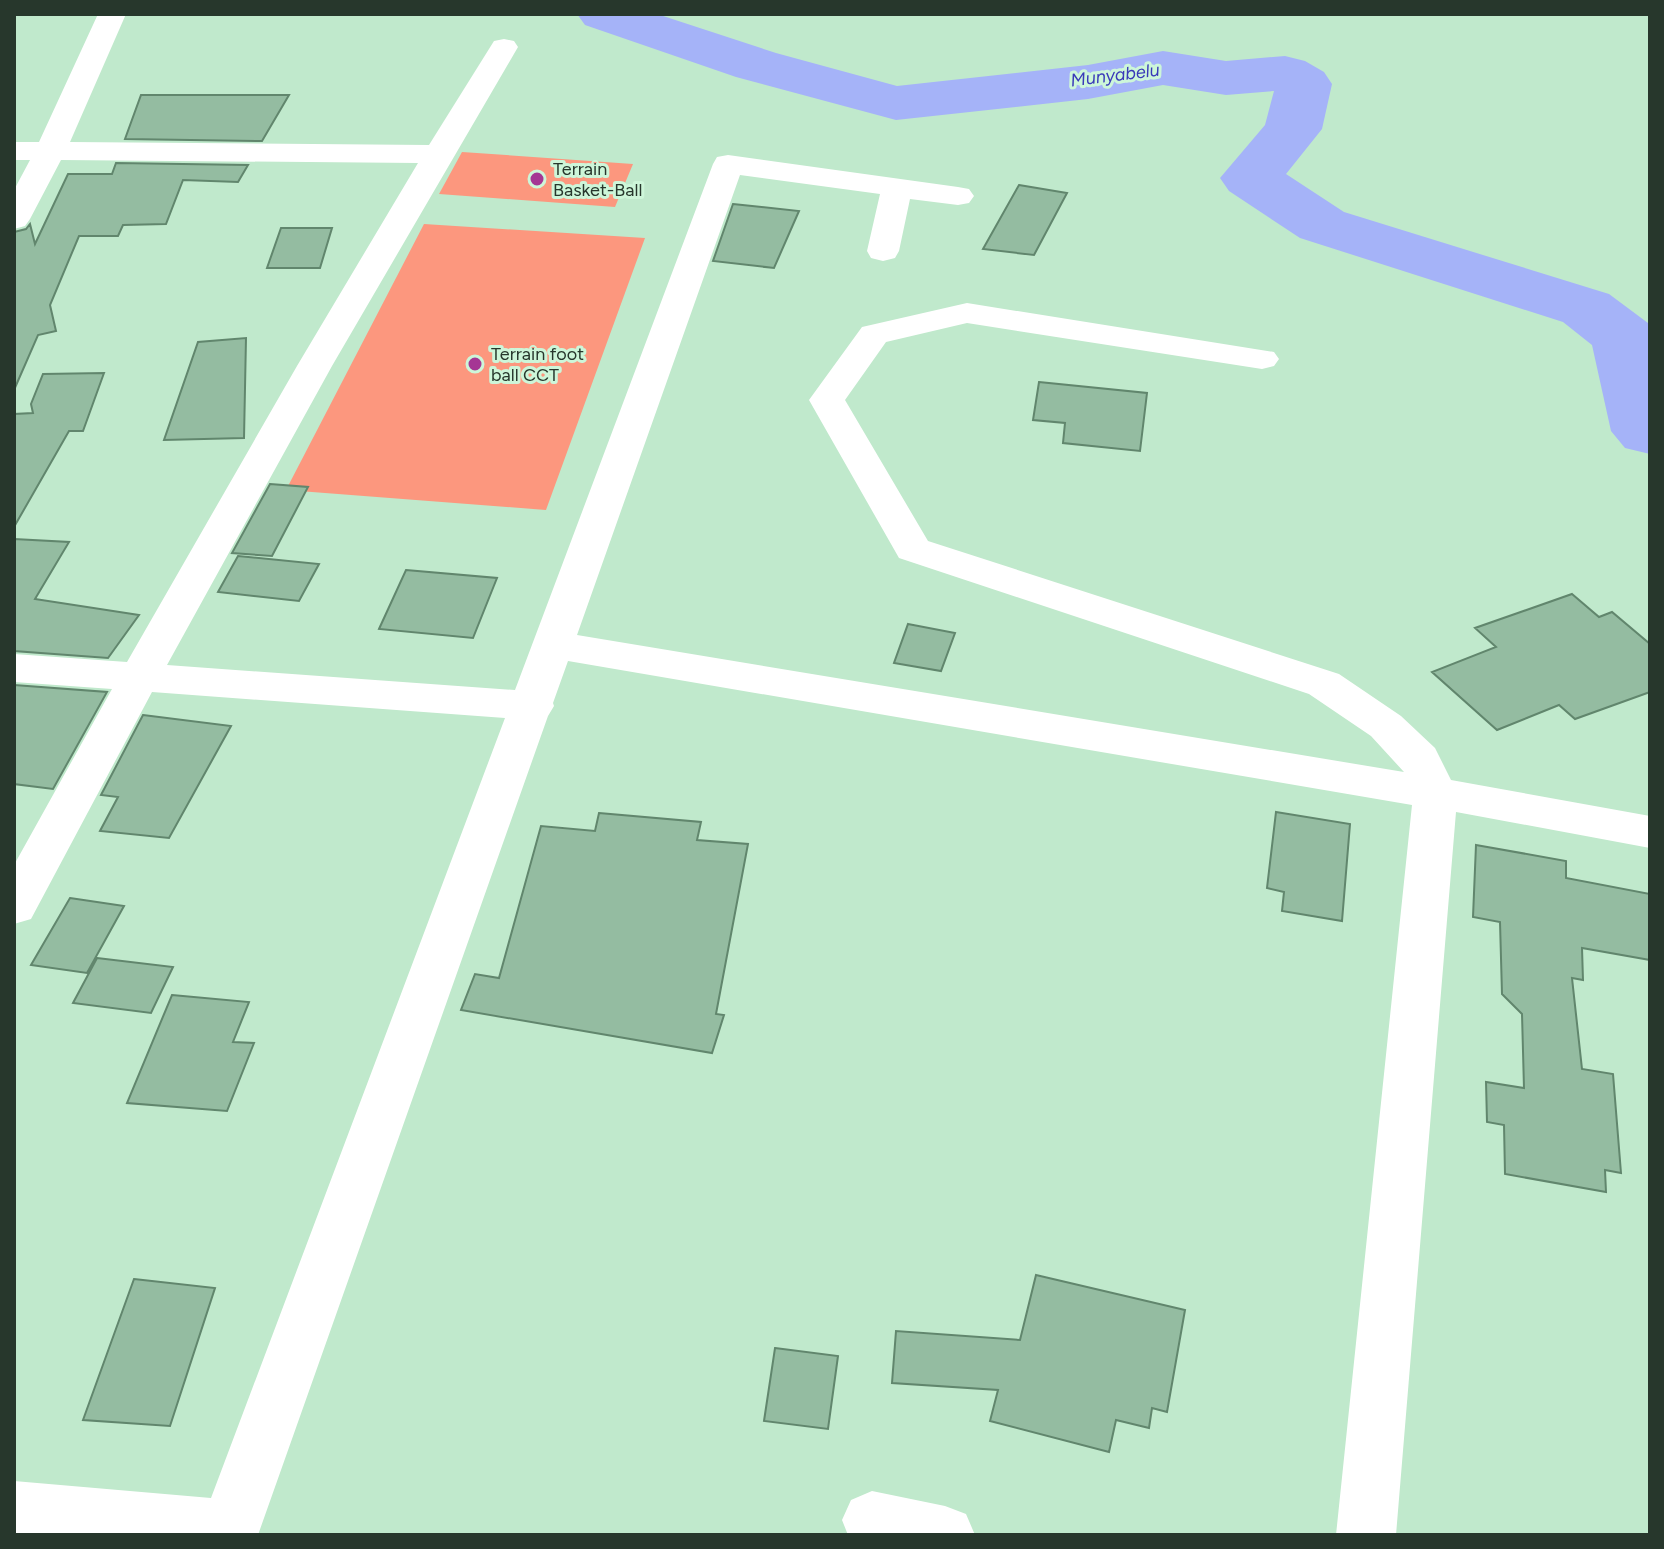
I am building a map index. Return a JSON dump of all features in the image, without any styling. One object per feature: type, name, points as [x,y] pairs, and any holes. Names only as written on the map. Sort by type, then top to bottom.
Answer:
[{"type":"street","points":[[14,219],[51,150],[112,14]]},
{"type":"street","points":[[14,907],[137,678],[438,154],[504,47]]},
{"type":"street","points":[[14,151],[438,154]]},
{"type":"street","points":[[14,1509],[229,1532],[533,706],[728,164],[958,196]]},
{"type":"street","points":[[883,251],[897,188]]},
{"type":"street","points":[[1262,359],[967,313],[874,334],[827,400],[913,549],[1324,684],[1398,737],[1420,759],[1435,793],[1366,1535]]},
{"type":"street","points":[[554,645],[1650,832]]},
{"type":"street","points":[[14,668],[533,706]]},
{"type":"street","points":[[872,1520],[945,1535]]},
{"type":"shaded area","name":"Terrain Basket-Ball","points":[[462,152],[633,164],[615,207],[439,194]]},
{"type":"shaded area","name":"Terrain foot ball CCT","points":[[424,224],[645,238],[546,510],[286,490]]},
{"type":"building","points":[[141,95],[289,95],[262,141],[125,139]]},
{"type":"building","points":[[116,163],[248,165],[238,182],[183,180],[166,224],[123,225],[118,236],[79,236],[50,305],[56,331],[38,335],[14,390],[14,232],[26,229],[30,224],[35,244],[68,174],[112,174]]},
{"type":"building","points":[[1019,185],[1067,193],[1034,255],[983,249]]},
{"type":"building","points":[[733,204],[799,211],[774,268],[713,261]]},
{"type":"building","points":[[281,228],[332,228],[320,268],[267,268]]},
{"type":"building","points":[[246,338],[244,438],[164,440],[198,342]]},
{"type":"building","points":[[104,373],[83,431],[69,431],[14,527],[14,414],[33,413],[31,404],[43,374]]},
{"type":"building","points":[[1039,382],[1147,393],[1140,451],[1063,443],[1065,423],[1033,420]]},
{"type":"building","points":[[270,484],[308,487],[272,556],[232,553]]},
{"type":"building","points":[[14,539],[69,542],[35,599],[139,615],[108,658],[14,651]]},
{"type":"building","points":[[238,556],[319,564],[299,601],[218,592]]},
{"type":"building","points":[[406,570],[497,578],[473,638],[379,629]]},
{"type":"building","points":[[1572,594],[1599,617],[1612,612],[1650,644],[1650,692],[1575,719],[1559,705],[1497,730],[1432,672],[1496,647],[1475,628]]},
{"type":"building","points":[[908,624],[955,633],[941,671],[894,663]]},
{"type":"building","points":[[14,685],[107,692],[53,789],[14,784]]},
{"type":"building","points":[[143,715],[231,726],[169,838],[100,831],[118,797],[101,795]]},
{"type":"building","points":[[1276,812],[1350,824],[1342,921],[1282,911],[1284,892],[1267,888]]},
{"type":"building","points":[[599,813],[701,822],[697,840],[748,844],[716,1014],[724,1015],[712,1053],[461,1010],[475,974],[499,978],[541,826],[595,831]]},
{"type":"building","points":[[1476,845],[1566,861],[1566,878],[1650,894],[1650,960],[1582,948],[1583,980],[1572,978],[1582,1069],[1613,1074],[1621,1173],[1605,1170],[1606,1192],[1505,1174],[1504,1125],[1487,1122],[1486,1082],[1524,1088],[1522,1014],[1502,994],[1500,922],[1473,917]]},
{"type":"building","points":[[70,898],[124,906],[87,973],[31,965]]},
{"type":"building","points":[[97,958],[173,967],[151,1013],[73,1003]]},
{"type":"building","points":[[172,995],[249,1002],[233,1042],[254,1043],[227,1111],[127,1103]]},
{"type":"building","points":[[1036,1275],[1185,1310],[1167,1412],[1152,1408],[1149,1428],[1116,1420],[1109,1452],[990,1421],[998,1390],[892,1383],[896,1331],[1020,1340]]},
{"type":"building","points":[[134,1279],[215,1288],[170,1426],[83,1420]]},
{"type":"building","points":[[775,1348],[838,1356],[828,1429],[764,1421]]},
{"type":"waterway","name":"Munyabelu","points":[[604,14],[756,65],[896,103],[1088,82],[1163,68],[1226,78],[1285,73],[1304,84],[1293,129],[1250,178],[1322,225],[1586,308],[1624,337],[1650,433]]},
{"type":"place","name":"Terrain Basket-Ball","points":[[537,179]]},
{"type":"place","name":"Terrain foot ball CCT","points":[[475,364]]}]
